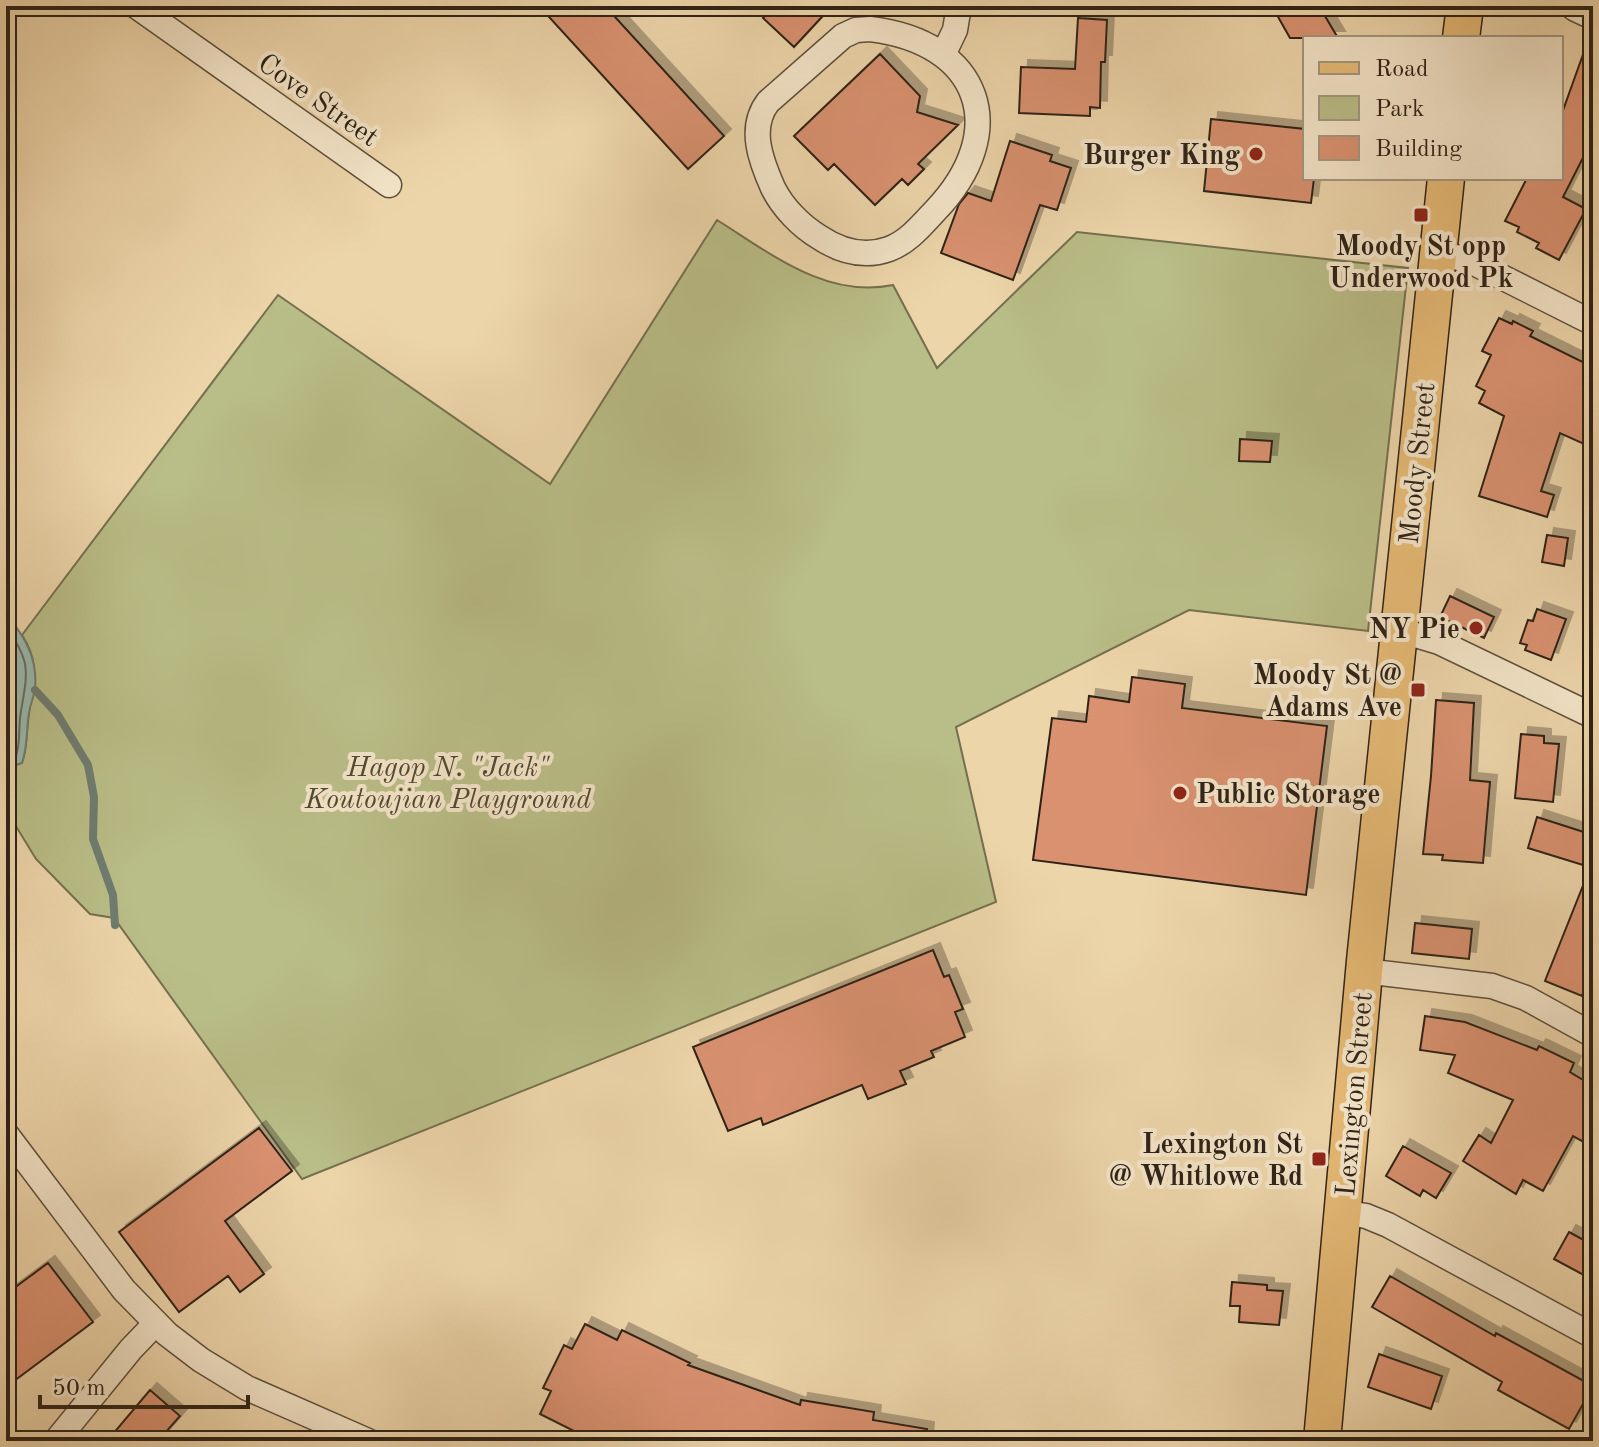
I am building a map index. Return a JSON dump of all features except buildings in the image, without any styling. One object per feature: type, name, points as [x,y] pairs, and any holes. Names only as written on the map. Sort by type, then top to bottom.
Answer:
[{"type":"main road","points":[[1461,36],[1465,6]]},
{"type":"main road","name":"Moody Street","points":[[1386,748],[1446,180]]},
{"type":"main road","name":"Lexington Street","points":[[1322,1441],[1386,748]]},
{"type":"street","name":"Cove Street","points":[[136,6],[389,185]]},
{"type":"street","points":[[943,55],[955,30],[959,6]]},
{"type":"street","points":[[1576,6],[1593,14]]},
{"type":"street","points":[[856,30],[878,30],[903,36],[943,55],[970,86],[978,112],[976,142],[962,178],[913,234],[890,249],[869,253],[847,251],[815,235],[790,212],[773,187],[758,143],[757,125],[763,109],[843,36],[856,30]]},
{"type":"street","points":[[1439,252],[1472,262],[1593,323]]},
{"type":"street","points":[[1399,630],[1439,642],[1593,716]]},
{"type":"street","points":[[1364,971],[1492,986],[1526,998],[1593,1035]]},
{"type":"street","points":[[6,1134],[124,1290],[156,1323],[201,1360],[247,1388],[368,1441]]},
{"type":"street","points":[[1342,1212],[1377,1220],[1593,1336]]},
{"type":"street","points":[[56,1441],[156,1323]]},
{"type":"green space","name":"Hagop N. \"Jack\" Koutoujian Playground","points":[[717,220],[778,259],[822,279],[868,288],[893,285],[937,368],[1077,232],[1408,268],[1368,631],[1189,610],[956,727],[996,902],[302,1179],[114,918],[90,914],[36,859],[6,810],[6,768],[22,763],[34,683],[32,655],[22,635],[278,295],[550,484]]},
{"type":"water","points":[[6,613],[28,648],[35,677],[22,763],[6,768]]},
{"type":"waterway","points":[[35,690],[58,715],[88,765],[94,797],[93,839],[113,895],[115,925]]},
{"type":"place","name":"Burger King","points":[[1256,154]]},
{"type":"place","name":"Moody St opp Underwood Pk","points":[[1421,215]]},
{"type":"place","name":"NY Pie","points":[[1476,628]]},
{"type":"place","name":"Moody St @ Adams Ave","points":[[1418,690]]},
{"type":"place","name":"Public Storage","points":[[1180,793]]},
{"type":"place","name":"Lexington St @ Whitlowe Rd","points":[[1319,1159]]}]
